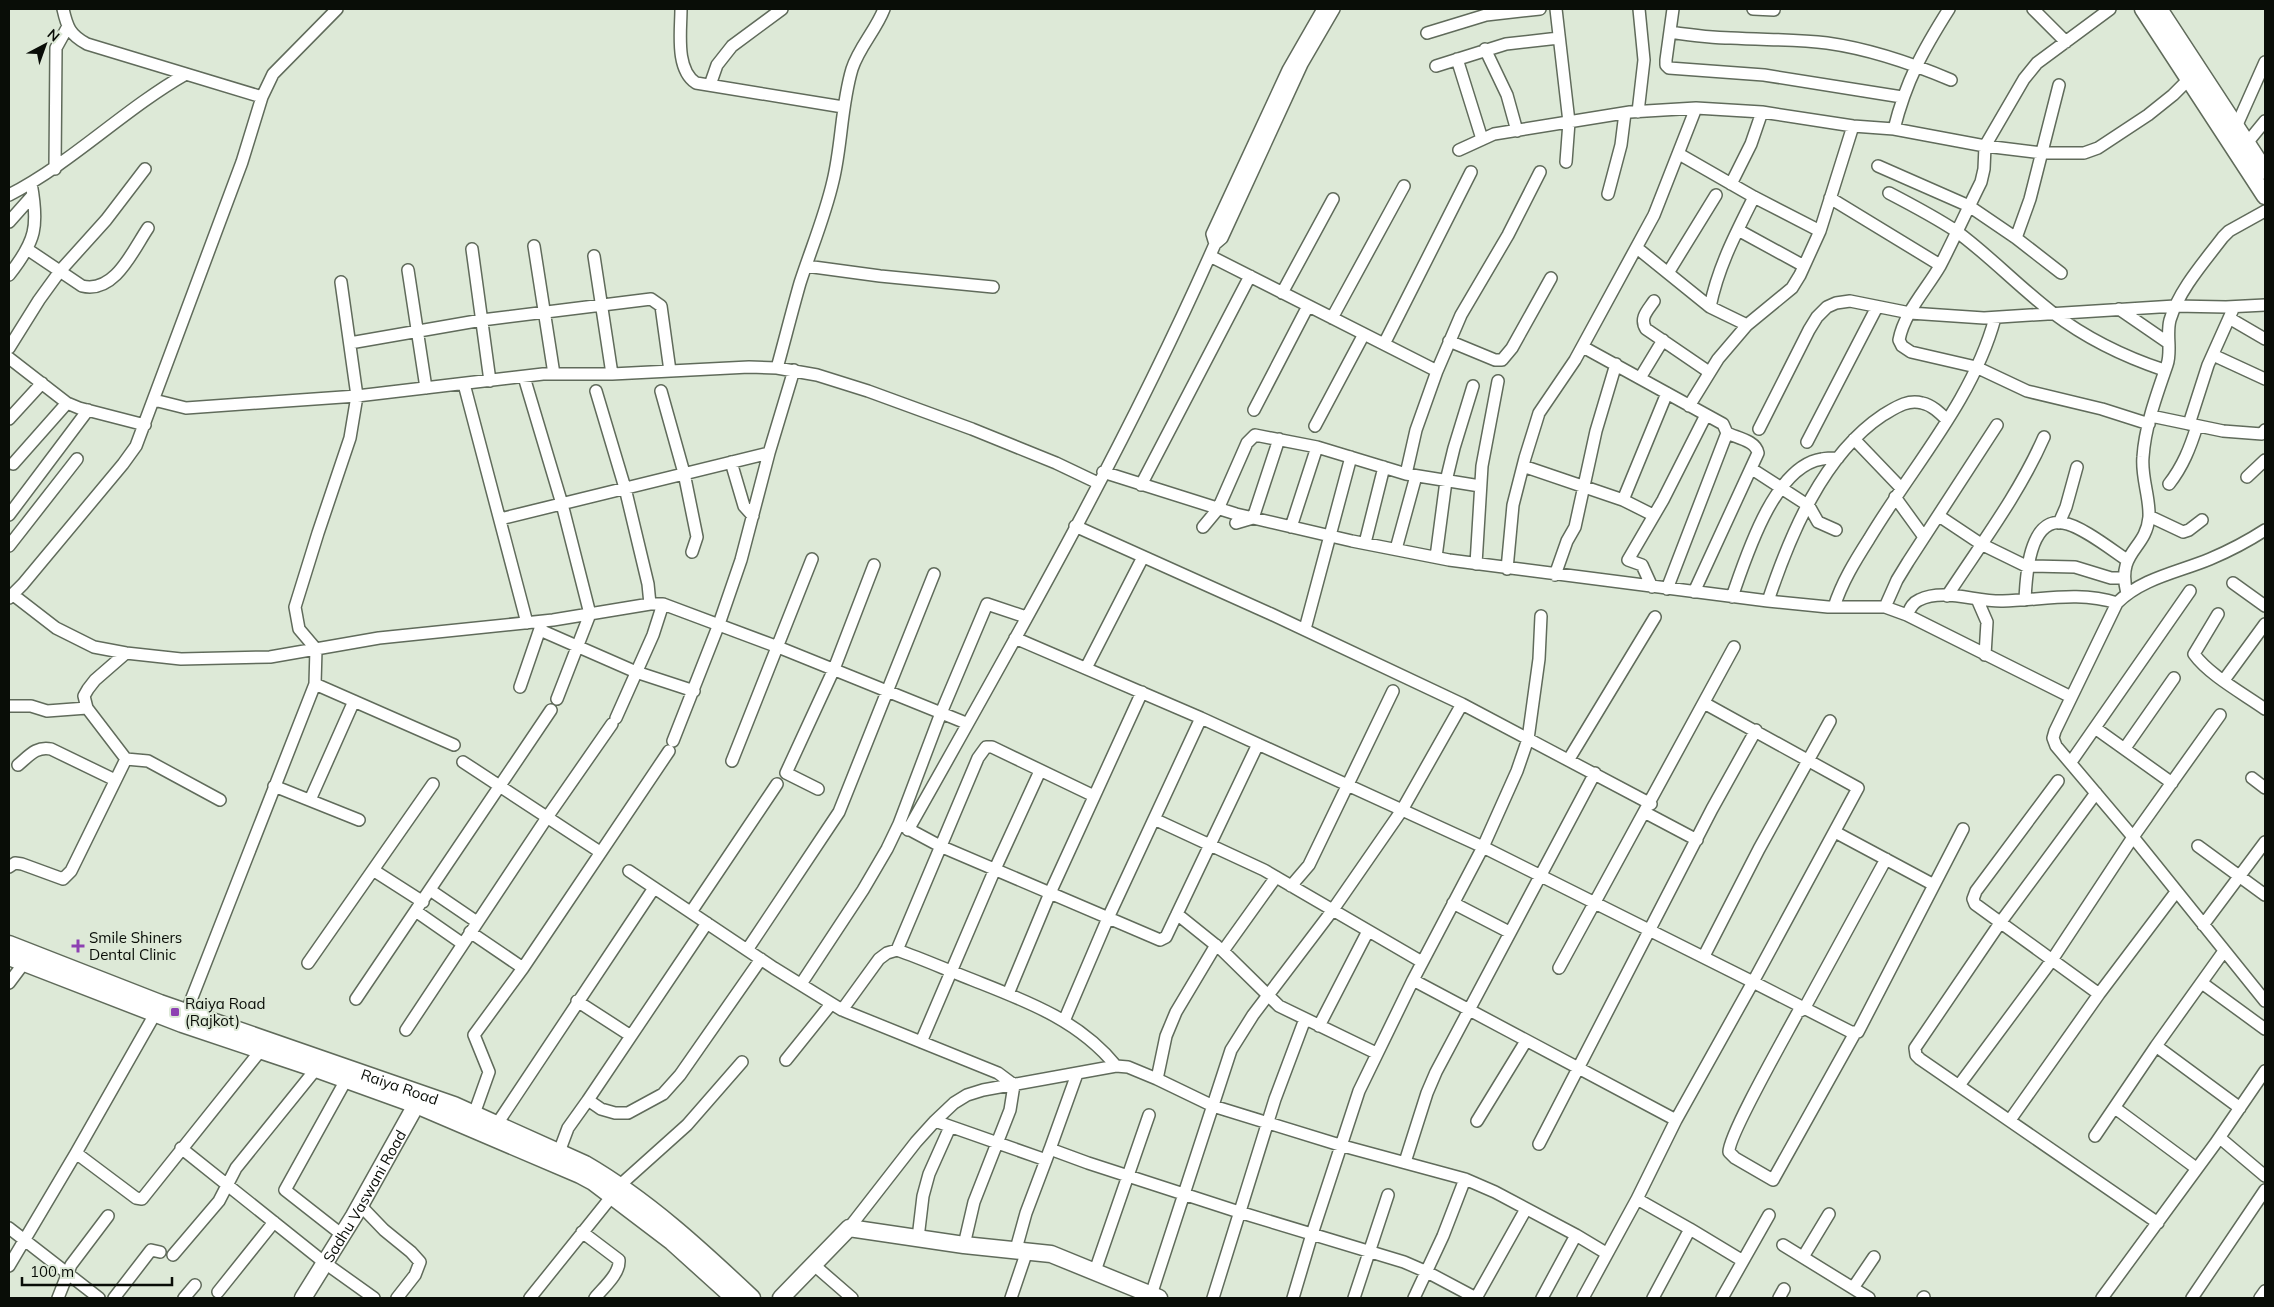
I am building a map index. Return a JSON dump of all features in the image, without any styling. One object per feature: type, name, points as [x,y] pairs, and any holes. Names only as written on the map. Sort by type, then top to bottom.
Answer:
[{"type":"street","points":[[63,9],[67,28],[75,38],[87,44],[262,97]]},
{"type":"street","points":[[337,9],[274,74],[262,97],[242,162],[136,446],[123,464],[10,596],[75,639],[94,647],[126,653],[182,659],[270,657],[379,638],[527,623],[541,626],[577,647],[636,672],[694,691]]},
{"type":"street","points":[[682,9],[681,42],[685,71],[688,78],[696,83],[843,107]]},
{"type":"street","points":[[710,86],[717,65],[732,46],[782,9]]},
{"type":"street","points":[[777,368],[806,266],[833,183],[839,154],[843,107],[853,67],[861,48],[881,18],[884,9]]},
{"type":"street","points":[[1215,244],[1212,234],[1285,77],[1324,9]]},
{"type":"street","points":[[800,984],[903,827],[1015,638],[1169,345],[1215,244],[1222,238],[1302,64],[1334,9]]},
{"type":"street","points":[[1427,33],[1486,15],[1540,9]]},
{"type":"street","points":[[1556,9],[1569,122],[1566,162]]},
{"type":"street","points":[[1638,112],[1644,60],[1639,9]]},
{"type":"street","points":[[1673,9],[1666,60],[1666,65],[1669,68],[1764,75],[1902,97]]},
{"type":"street","points":[[1753,9],[1774,10]]},
{"type":"street","points":[[1894,129],[1902,97],[1916,65],[1949,9]]},
{"type":"street","points":[[2033,9],[2066,42]]},
{"type":"street","points":[[2110,9],[2030,71],[1985,146],[1984,169],[1981,182],[1940,265],[1900,332],[1899,340],[1902,346],[1911,352],[1976,367],[2027,391],[2150,420],[2223,431],[2264,433]]},
{"type":"street","points":[[2143,9],[2265,196]]},
{"type":"street","points":[[2159,9],[2265,171]]},
{"type":"street","points":[[56,169],[56,48],[67,28]]},
{"type":"street","points":[[1670,32],[1730,38],[1826,43],[1855,48],[1916,65],[1952,80]]},
{"type":"street","points":[[1436,66],[1485,49],[1506,44],[1559,38]]},
{"type":"street","points":[[1485,49],[1507,95],[1517,131]]},
{"type":"street","points":[[1457,59],[1482,139]]},
{"type":"street","points":[[2236,127],[2265,62]]},
{"type":"street","points":[[9,222],[32,189],[131,111],[186,74]]},
{"type":"street","points":[[1459,150],[1482,139],[1517,131],[1625,113],[1696,108],[1762,112],[1852,126],[1894,129],[1985,146],[2042,153],[2084,152],[2098,148],[2155,110],[2189,79]]},
{"type":"street","points":[[2016,238],[2030,199],[2059,85]]},
{"type":"street","points":[[1508,568],[1513,505],[1522,466],[1540,413],[1582,346],[1637,248],[1658,206],[1696,108]]},
{"type":"street","points":[[1731,184],[1750,144],[1762,112]]},
{"type":"street","points":[[1608,194],[1621,145],[1625,113]]},
{"type":"street","points":[[2247,143],[2265,121]]},
{"type":"street","points":[[1689,406],[1709,372],[1747,325],[1792,288],[1820,231],[1852,126]]},
{"type":"street","points":[[1678,154],[1754,197],[1820,231]]},
{"type":"street","points":[[1878,166],[1969,206],[2016,238],[2061,273]]},
{"type":"street","points":[[9,348],[60,271],[106,220],[145,169]]},
{"type":"street","points":[[1384,344],[1472,172]]},
{"type":"street","points":[[1396,549],[1411,474],[1416,430],[1437,371],[1461,315],[1508,235],[1540,172]]},
{"type":"street","points":[[1332,318],[1404,186]]},
{"type":"street","points":[[9,195],[32,189]]},
{"type":"street","points":[[9,275],[31,243],[36,211],[32,189]]},
{"type":"street","points":[[1889,193],[1956,232],[2053,313],[2109,348],[2138,362],[2164,370]]},
{"type":"street","points":[[1668,274],[1716,195]]},
{"type":"street","points":[[1710,307],[1714,283],[1754,197]]},
{"type":"street","points":[[1830,198],[1940,265]]},
{"type":"street","points":[[1282,292],[1333,199]]},
{"type":"street","points":[[2127,594],[2123,578],[2127,560],[2142,538],[2149,516],[2142,466],[2150,420],[2169,355],[2167,342],[2170,321],[2182,293],[2223,237],[2229,231],[2265,212]]},
{"type":"street","points":[[27,249],[82,286],[91,288],[100,286],[110,280],[121,269],[148,228]]},
{"type":"street","points":[[1738,230],[1804,266]]},
{"type":"street","points":[[534,246],[554,374]]},
{"type":"street","points":[[1637,248],[1710,307],[1747,325]]},
{"type":"street","points":[[472,249],[490,381]]},
{"type":"street","points":[[594,256],[612,374]]},
{"type":"street","points":[[1210,256],[1437,371]]},
{"type":"street","points":[[806,266],[880,276],[993,287]]},
{"type":"street","points":[[408,270],[426,388]]},
{"type":"street","points":[[1141,485],[1250,276]]},
{"type":"street","points":[[1450,341],[1495,360],[1502,360],[1512,348],[1551,278]]},
{"type":"street","points":[[185,1018],[315,684],[316,649],[298,628],[295,607],[350,438],[357,396],[341,282]]},
{"type":"street","points":[[350,343],[482,320],[644,298],[651,299],[661,306],[670,371]]},
{"type":"street","points":[[1654,300],[1643,318],[1646,328],[1709,372]]},
{"type":"street","points":[[1759,429],[1817,317],[1827,307],[1836,303],[1850,301],[1910,313],[1995,318],[2176,306],[2234,307],[2265,305]]},
{"type":"street","points":[[1254,410],[1308,306]]},
{"type":"street","points":[[1807,442],[1877,307]]},
{"type":"street","points":[[2169,484],[2180,470],[2189,453],[2197,394],[2234,307]]},
{"type":"street","points":[[2119,309],[2167,342]]},
{"type":"street","points":[[1834,607],[1848,572],[1898,492],[1947,420],[1984,355],[1995,318]]},
{"type":"street","points":[[2229,318],[2265,339]]},
{"type":"street","points":[[1314,426],[1364,334]]},
{"type":"street","points":[[1640,378],[1663,340]]},
{"type":"street","points":[[1582,346],[1725,426],[1727,433],[1667,589]]},
{"type":"street","points":[[2213,354],[2265,379]]},
{"type":"street","points":[[10,362],[67,402],[88,410],[145,425]]},
{"type":"street","points":[[1555,575],[1567,541],[1575,527],[1601,413],[1616,364]]},
{"type":"street","points":[[154,400],[186,408],[357,396],[554,374],[612,374],[749,367],[794,370],[868,392],[963,426],[1056,463],[1100,477],[1141,485],[1218,509],[1291,527],[1436,558],[1555,575],[1768,601],[1834,607],[1885,607],[1906,615],[2071,697]]},
{"type":"street","points":[[474,1114],[489,1072],[474,1035],[523,968],[671,746],[694,691],[741,560],[769,453],[794,370]]},
{"type":"street","points":[[524,377],[562,504],[590,614],[557,699]]},
{"type":"street","points":[[1476,564],[1480,486],[1498,381]]},
{"type":"street","points":[[9,419],[42,383]]},
{"type":"street","points":[[464,384],[527,623]]},
{"type":"street","points":[[1436,558],[1446,481],[1473,386]]},
{"type":"street","points":[[596,391],[625,488],[648,584],[650,604]]},
{"type":"street","points":[[661,391],[684,474],[697,537],[692,552]]},
{"type":"street","points":[[1623,500],[1667,393]]},
{"type":"street","points":[[13,464],[67,402]]},
{"type":"street","points":[[1768,601],[1781,562],[1808,506],[1838,458],[1854,439],[1877,420],[1898,406],[1909,402],[1923,403],[1936,410],[1947,420]]},
{"type":"street","points":[[9,515],[88,410]]},
{"type":"street","points":[[1652,587],[1642,566],[1628,560],[1654,515],[1706,415]]},
{"type":"street","points":[[1885,607],[1897,580],[1997,425]]},
{"type":"street","points":[[1694,592],[1758,453],[1757,448],[1727,433]]},
{"type":"street","points":[[1203,527],[1218,509],[1250,438],[1255,435],[1317,447],[1411,474],[1480,486]]},
{"type":"street","points":[[1947,596],[2032,464],[2044,437]]},
{"type":"street","points":[[1253,518],[1279,439]]},
{"type":"street","points":[[1854,439],[1898,492],[1924,538]]},
{"type":"street","points":[[1291,527],[1317,447]]},
{"type":"street","points":[[500,519],[769,453]]},
{"type":"street","points":[[1305,630],[1351,457]]},
{"type":"street","points":[[1732,597],[1762,519],[1780,488],[1806,465],[1821,459],[1838,458]]},
{"type":"street","points":[[9,546],[77,459]]},
{"type":"street","points":[[2246,477],[2265,460]]},
{"type":"street","points":[[730,462],[744,506],[753,516]]},
{"type":"street","points":[[1522,466],[1623,500],[1654,515]]},
{"type":"street","points":[[1365,543],[1384,467]]},
{"type":"street","points":[[2059,522],[2066,507],[2078,467]]},
{"type":"street","points":[[1752,468],[1808,506],[1818,522],[1836,530]]},
{"type":"street","points":[[1939,516],[1981,544],[2026,566],[2075,568],[2111,578],[2123,578]]},
{"type":"street","points":[[2149,516],[2183,532],[2190,530],[2202,520]]},
{"type":"street","points":[[1236,523],[1253,518]]},
{"type":"street","points":[[2025,600],[2026,566],[2043,528],[2051,522],[2059,522],[2076,528],[2127,560]]},
{"type":"street","points":[[1075,526],[1305,630],[1462,704],[1595,773],[1697,840]]},
{"type":"street","points":[[2265,530],[2211,558],[2141,585],[2117,603],[2053,738],[2056,746],[2133,837],[2265,1001]]},
{"type":"street","points":[[1086,668],[1143,557]]},
{"type":"street","points":[[732,762],[812,559]]},
{"type":"street","points":[[818,789],[786,773],[834,669],[874,565]]},
{"type":"street","points":[[747,950],[839,812],[934,574]]},
{"type":"street","points":[[2233,584],[2265,606]]},
{"type":"street","points":[[2071,762],[2190,591]]},
{"type":"street","points":[[1906,615],[1919,600],[1947,596],[2001,601],[2082,596],[2101,598],[2117,603]]},
{"type":"street","points":[[1977,599],[1986,622],[1985,655]]},
{"type":"street","points":[[541,626],[590,614],[650,604],[664,604],[834,669],[966,723]]},
{"type":"street","points":[[406,1030],[548,816],[614,721],[664,604]]},
{"type":"street","points":[[903,827],[940,713],[987,604],[1026,617]]},
{"type":"street","points":[[2218,614],[2194,654],[2224,680],[2265,709]]},
{"type":"street","points":[[1293,1298],[1359,1091],[1422,962],[1483,847],[1517,771],[1528,739],[1539,659],[1541,616]]},
{"type":"street","points":[[1569,759],[1655,617]]},
{"type":"street","points":[[2224,680],[2265,624]]},
{"type":"street","points":[[520,687],[541,626]]},
{"type":"street","points":[[1015,638],[1201,718],[1483,847],[1855,1033]]},
{"type":"street","points":[[1560,968],[1734,647]]},
{"type":"street","points":[[126,653],[88,688],[84,696],[87,708],[126,759],[148,761],[220,800]]},
{"type":"street","points":[[2124,748],[2174,678]]},
{"type":"street","points":[[315,684],[454,745]]},
{"type":"street","points":[[1008,994],[1050,894],[1142,692]]},
{"type":"street","points":[[1291,886],[1309,865],[1394,692]]},
{"type":"street","points":[[310,800],[354,701]]},
{"type":"street","points":[[1582,1298],[1637,1199],[1676,1120],[1858,788],[1809,759],[1704,703]]},
{"type":"street","points":[[849,1228],[964,1245],[1052,1254],[1155,1297],[1184,1193],[1231,1050],[1402,810],[1462,704]]},
{"type":"street","points":[[9,706],[31,706],[48,711],[87,708]]},
{"type":"street","points":[[356,999],[551,710]]},
{"type":"street","points":[[1960,1084],[2052,960],[2133,837],[2220,715]]},
{"type":"street","points":[[1064,1020],[1108,918],[1201,718]]},
{"type":"street","points":[[1704,956],[1830,721]]},
{"type":"street","points":[[2095,728],[2172,783]]},
{"type":"street","points":[[1539,1144],[1756,730]]},
{"type":"street","points":[[903,827],[940,846],[1160,940],[1166,937],[1258,744]]},
{"type":"street","points":[[18,765],[36,750],[43,747],[51,749],[115,780]]},
{"type":"street","points":[[897,950],[978,758],[986,747],[992,747],[1094,796]]},
{"type":"street","points":[[9,867],[15,863],[22,864],[63,879],[68,876],[126,759]]},
{"type":"street","points":[[463,762],[548,816],[600,852]]},
{"type":"street","points":[[920,1042],[1040,771]]},
{"type":"street","points":[[1406,1162],[1427,1093],[1509,932],[1595,773]]},
{"type":"street","points":[[2252,778],[2265,788]]},
{"type":"street","points":[[2058,780],[1976,891],[1973,899],[1975,904],[2000,923],[2100,994]]},
{"type":"street","points":[[308,963],[433,784]]},
{"type":"street","points":[[691,912],[777,784]]},
{"type":"street","points":[[274,786],[359,820]]},
{"type":"street","points":[[2096,793],[2000,923],[1915,1048],[1916,1055],[2158,1223]]},
{"type":"street","points":[[1154,819],[1276,877],[1422,962]]},
{"type":"street","points":[[1886,858],[1804,1009],[1798,1012],[1729,1147],[1729,1152],[1735,1158],[1773,1180],[1855,1033],[1860,1030],[1963,829]]},
{"type":"street","points":[[1835,832],[1934,885]]},
{"type":"street","points":[[2203,925],[2265,842]]},
{"type":"street","points":[[2198,846],[2265,895]]},
{"type":"street","points":[[373,870],[420,906],[463,944]]},
{"type":"street","points":[[629,871],[831,1004],[998,1073],[1014,1084]]},
{"type":"street","points":[[1157,1078],[1166,1036],[1176,1012],[1220,948],[1276,877]]},
{"type":"street","points":[[497,1124],[577,1001],[654,888]]},
{"type":"street","points":[[430,890],[477,922]]},
{"type":"street","points":[[2010,1120],[2176,892]]},
{"type":"street","points":[[1454,903],[1509,932]]},
{"type":"street","points":[[1177,914],[1220,948],[1279,1006],[1376,1053]]},
{"type":"street","points":[[559,1152],[568,1128],[707,923]]},
{"type":"street","points":[[1319,1026],[1368,931]]},
{"type":"street","points":[[470,932],[523,968]]},
{"type":"street","name":"Raiya Road","points":[[9,944],[27,958],[155,1014],[185,1018],[261,1050],[346,1080],[474,1114],[585,1164],[734,1298]]},
{"type":"street","points":[[842,1010],[869,970],[879,959],[897,950],[1008,994],[1064,1020],[1101,1048],[1116,1066]]},
{"type":"street","points":[[2095,1136],[2156,1046],[2224,952]]},
{"type":"street","name":"Raiya Road","points":[[9,957],[27,958],[185,1018],[418,1099],[593,1182],[616,1191],[682,1234],[752,1298]]},
{"type":"street","points":[[9,983],[27,958]]},
{"type":"street","points":[[588,1100],[601,1109],[615,1113],[628,1113],[663,1094],[680,1075],[762,960]]},
{"type":"street","points":[[1413,980],[1526,1041],[1580,1067],[1676,1120]]},
{"type":"street","points":[[2202,982],[2265,1029]]},
{"type":"street","points":[[577,1001],[630,1036]]},
{"type":"street","points":[[786,1060],[831,1004]]},
{"type":"street","points":[[9,1266],[76,1154],[155,1014]]},
{"type":"street","points":[[1213,1298],[1267,1123],[1305,1019]]},
{"type":"street","points":[[1477,1121],[1526,1041]]},
{"type":"street","points":[[2156,1046],[2240,1108]]},
{"type":"street","points":[[76,1154],[136,1198],[142,1199],[261,1050]]},
{"type":"street","points":[[530,1298],[616,1191],[686,1125],[742,1062]]},
{"type":"street","points":[[781,1298],[849,1228],[916,1142],[954,1103],[967,1095],[1014,1084],[1116,1066],[1128,1067],[1157,1078],[1213,1106],[1267,1123],[1304,1132],[1342,1146],[1465,1179],[1526,1209],[1606,1253]]},
{"type":"street","points":[[173,1255],[218,1200],[236,1168],[316,1068]]},
{"type":"street","points":[[2102,1298],[2196,1168],[2220,1138],[2265,1071]]},
{"type":"street","points":[[1010,1298],[1022,1250],[1026,1213],[1077,1074]]},
{"type":"street","points":[[336,1230],[285,1190],[346,1080]]},
{"type":"street","points":[[964,1245],[974,1202],[1010,1110],[1014,1084]]},
{"type":"street","name":"Sadhu Vaswani Road","points":[[303,1298],[360,1205],[418,1099]]},
{"type":"street","points":[[2115,1108],[2196,1168]]},
{"type":"street","points":[[1096,1271],[1149,1115]]},
{"type":"street","points":[[935,1121],[996,1144],[1048,1154],[1128,1176],[1370,1252],[1427,1272],[1476,1298],[1526,1209]]},
{"type":"street","points":[[918,1238],[923,1196],[929,1174],[950,1127]]},
{"type":"street","points":[[2220,1138],[2265,1176]]},
{"type":"street","points":[[181,1148],[326,1263],[374,1298]]},
{"type":"street","points":[[1414,1298],[1443,1236],[1465,1179]]},
{"type":"street","points":[[2192,1298],[2265,1190]]},
{"type":"street","points":[[1354,1298],[1388,1195]]},
{"type":"street","points":[[1637,1199],[1743,1261]]},
{"type":"street","points":[[360,1205],[384,1230],[420,1262],[415,1275],[396,1298]]},
{"type":"street","points":[[1803,1257],[1829,1214]]},
{"type":"street","points":[[1722,1298],[1769,1215]]},
{"type":"street","points":[[58,1298],[67,1273],[108,1216]]},
{"type":"street","points":[[218,1292],[274,1222]]},
{"type":"street","points":[[9,1228],[99,1298]]},
{"type":"street","points":[[1653,1298],[1690,1229]]},
{"type":"street","points":[[582,1232],[619,1260],[616,1272],[595,1298]]},
{"type":"street","points":[[1542,1298],[1576,1236]]},
{"type":"street","points":[[1783,1245],[1870,1298]]},
{"type":"street","points":[[114,1298],[151,1250],[160,1252]]},
{"type":"street","points":[[1853,1288],[1874,1258]]},
{"type":"street","points":[[814,1265],[852,1298]]},
{"type":"street","points":[[184,1298],[195,1285]]},
{"type":"street","points":[[2260,1298],[2265,1291]]},
{"type":"place","name":"Smile Shiners Dental Clinic","points":[[78,946]]},
{"type":"place","name":"Raiya Road (Rajkot)","points":[[175,1012]]}]
